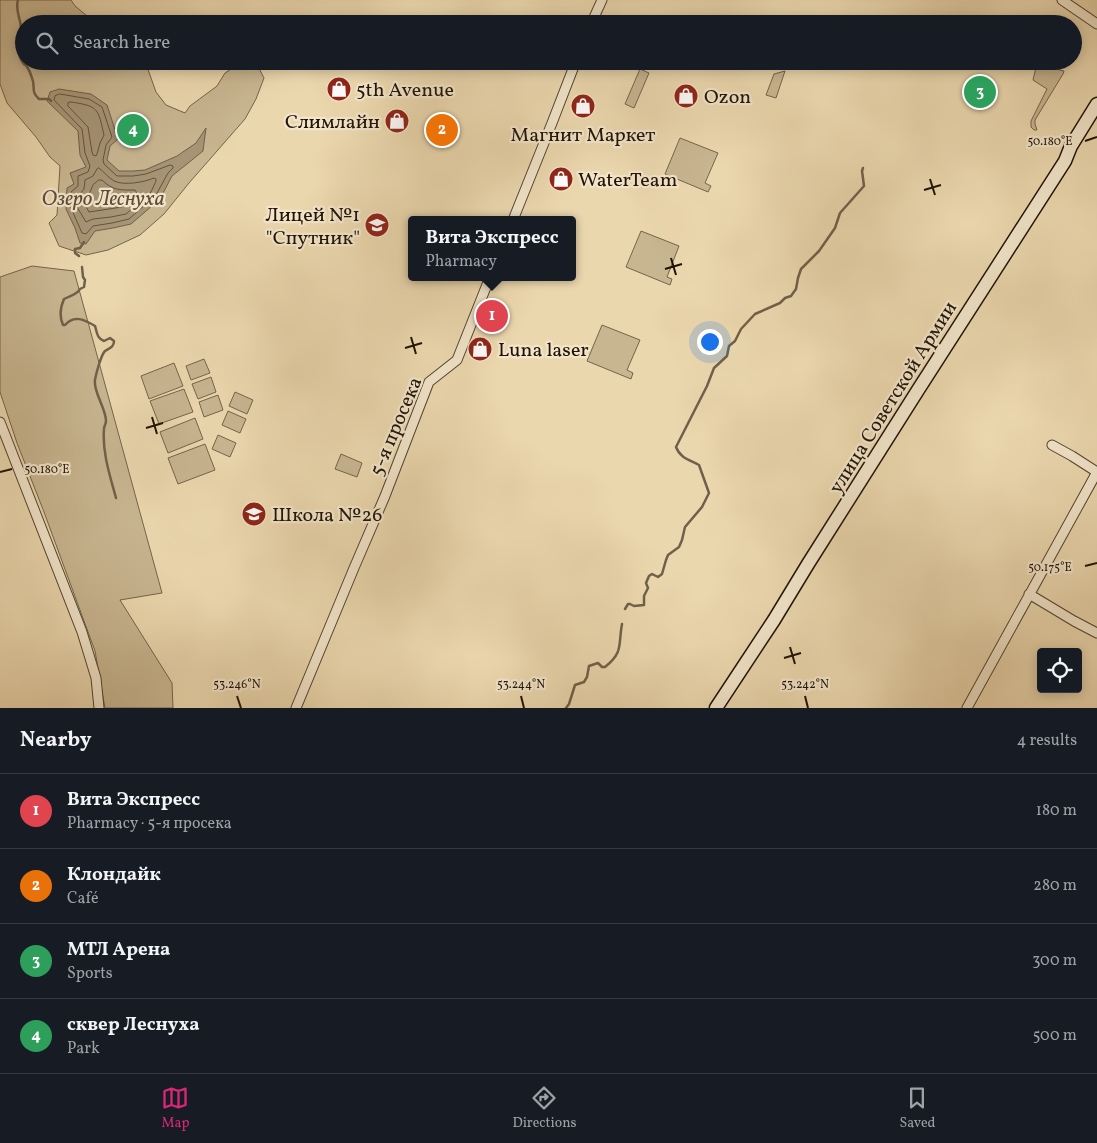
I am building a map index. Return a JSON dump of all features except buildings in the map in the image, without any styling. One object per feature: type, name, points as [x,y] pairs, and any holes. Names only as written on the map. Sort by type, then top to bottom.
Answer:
[{"type":"street","points":[[595,15],[602,0]]},
{"type":"street","points":[[1062,0],[1097,24]]},
{"type":"street","points":[[515,216],[573,70]]},
{"type":"street","name":"улица Советской Армии","points":[[716,708],[774,620],[1065,161],[1071,146],[1097,104]]},
{"type":"street","name":"5-я просека","points":[[296,708],[385,496],[429,382],[457,360],[488,281]]},
{"type":"street","points":[[0,422],[82,632],[96,678],[99,708]]},
{"type":"street","points":[[966,708],[1097,472],[1052,445]]},
{"type":"street","points":[[1029,594],[1097,633]]},
{"type":"shaded area","points":[[0,0],[71,0],[86,15],[15,15],[15,70],[148,70],[156,92],[166,105],[185,113],[190,106],[217,86],[225,73],[230,70],[260,70],[264,78],[256,99],[245,119],[164,214],[140,235],[108,250],[86,255],[59,246],[49,223],[57,215],[60,166],[50,157],[36,137],[7,103],[0,84]]},
{"type":"shaded area","points":[[640,70],[649,73],[634,108],[625,104]]},
{"type":"shaded area","points":[[1035,70],[1064,71],[1035,120],[1037,130],[1031,127],[1031,121],[1047,89],[1033,80]]},
{"type":"shaded area","points":[[785,71],[776,98],[766,95],[774,74]]},
{"type":"shaded area","points":[[680,138],[718,153],[705,183],[711,186],[708,192],[665,174]]},
{"type":"shaded area","points":[[641,231],[679,246],[667,277],[672,279],[670,285],[626,267]]},
{"type":"shaded area","points":[[32,266],[74,271],[162,593],[120,600],[172,683],[173,708],[105,708],[95,651],[17,443],[0,392],[0,277]]},
{"type":"shaded area","points":[[602,325],[640,340],[627,370],[633,373],[631,379],[587,361]]},
{"type":"shaded area","points":[[204,359],[210,373],[191,380],[186,366]]},
{"type":"shaded area","points":[[174,363],[183,386],[149,399],[141,376]]},
{"type":"shaded area","points":[[211,377],[216,392],[198,399],[192,384]]},
{"type":"shaded area","points":[[184,389],[193,412],[159,424],[150,401]]},
{"type":"shaded area","points":[[235,392],[253,400],[247,414],[229,406]]},
{"type":"shaded area","points":[[218,395],[223,410],[204,417],[199,402]]},
{"type":"shaded area","points":[[228,411],[246,419],[240,433],[222,425]]},
{"type":"shaded area","points":[[195,418],[203,439],[168,453],[160,432]]},
{"type":"shaded area","points":[[218,435],[236,443],[230,457],[212,449]]},
{"type":"shaded area","points":[[205,444],[215,470],[178,484],[168,458]]},
{"type":"shaded area","points":[[341,454],[362,463],[357,477],[335,469]]},
{"type":"water","name":"Озеро Леснуха","points":[[59,89],[91,94],[107,105],[118,139],[110,146],[107,160],[119,171],[145,170],[177,156],[196,143],[206,128],[203,151],[172,176],[160,199],[131,224],[95,231],[86,244],[80,243],[66,209],[67,188],[74,184],[70,173],[86,167],[80,155],[78,131],[47,101],[50,92]]},
{"type":"waterway","points":[[18,0],[18,15]]},
{"type":"waterway","points":[[29,70],[36,96],[39,99],[49,99],[51,101]]},
{"type":"waterway","points":[[625,609],[628,604],[634,606],[644,605],[644,596],[648,588],[646,583],[649,576],[652,574],[658,577],[662,574],[668,555],[679,547],[685,527],[702,507],[709,493],[699,465],[683,456],[676,447],[714,368],[727,356],[729,346],[735,341],[741,329],[755,314],[791,296],[796,289],[801,269],[819,251],[835,228],[840,213],[864,186],[863,168]]},
{"type":"waterway","points":[[79,256],[75,253],[75,249],[80,248],[84,242]]},
{"type":"waterway","points":[[82,267],[85,280],[84,287],[64,299],[61,318],[63,325],[76,319],[87,322],[95,326],[100,339],[104,341],[110,338],[114,341],[112,346],[102,356],[96,374],[95,385],[105,416],[104,446],[116,498]]},
{"type":"waterway","points":[[566,708],[575,685],[584,682],[587,677],[589,666],[598,663],[605,667],[615,657],[618,652],[622,624]]},
{"type":"place","name":"5th Avenue","points":[[339,89]]},
{"type":"place","name":"МТЛ Арена","points":[[980,92]]},
{"type":"place","name":"Ozon","points":[[686,96]]},
{"type":"place","name":"Магнит Маркет","points":[[583,106]]},
{"type":"place","name":"Слимлайн","points":[[397,121]]},
{"type":"place","name":"сквер Леснуха","points":[[133,130]]},
{"type":"place","name":"Клондайк","points":[[442,130]]},
{"type":"place","name":"WaterTeam","points":[[561,179]]},
{"type":"place","name":"Лицей №1 \"Спутник\"","points":[[377,225]]},
{"type":"place","name":"Вита Экспресс","points":[[492,316]]},
{"type":"place","name":"Luna laser","points":[[480,349]]},
{"type":"place","name":"Школа №26","points":[[254,514]]}]
